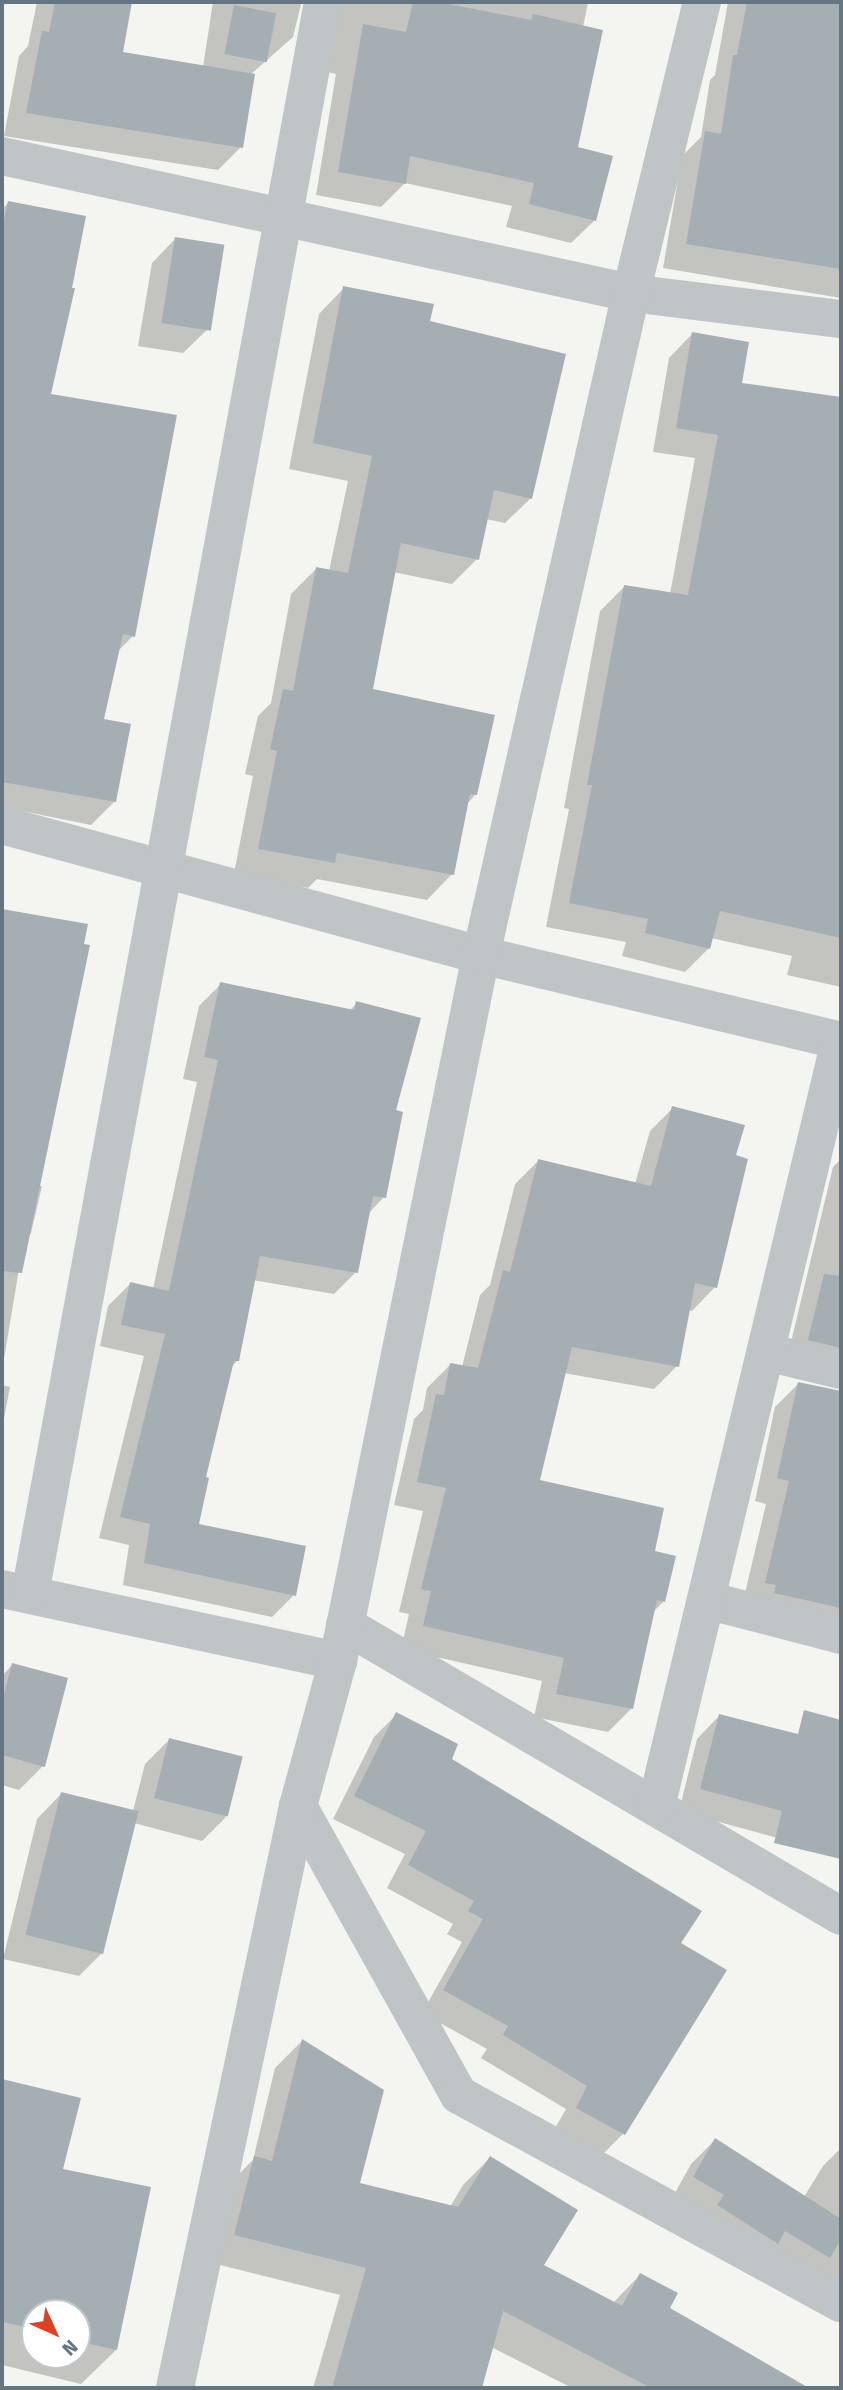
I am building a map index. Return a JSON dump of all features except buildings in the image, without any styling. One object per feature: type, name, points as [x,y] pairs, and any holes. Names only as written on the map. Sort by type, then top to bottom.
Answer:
[{"type":"street","points":[[323,2],[165,870],[16,1591],[342,1643],[656,1807],[841,1916]]},
{"type":"street","points":[[175,2388],[298,1806],[342,1643],[481,955],[631,293],[702,2]]},
{"type":"street","points":[[2,156],[631,293],[841,319]]},
{"type":"street","points":[[2,825],[481,955],[841,1041],[656,1807]]},
{"type":"street","points":[[766,1352],[841,1370]]},
{"type":"street","points":[[706,1600],[841,1635]]},
{"type":"street","points":[[298,1806],[459,2095],[841,2302]]}]
